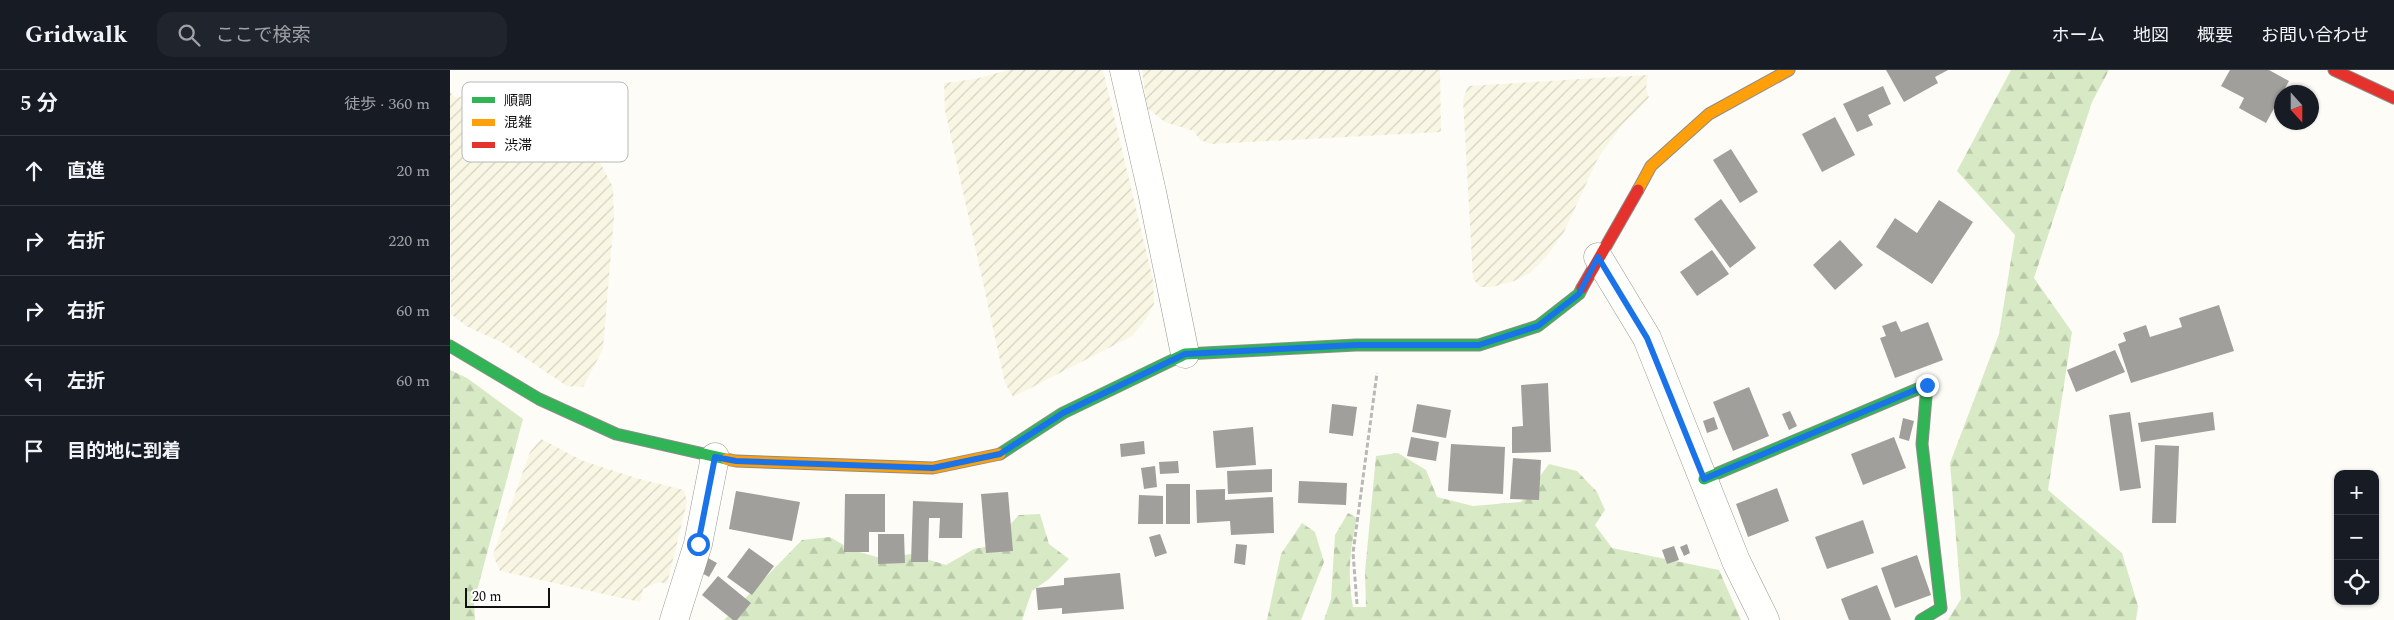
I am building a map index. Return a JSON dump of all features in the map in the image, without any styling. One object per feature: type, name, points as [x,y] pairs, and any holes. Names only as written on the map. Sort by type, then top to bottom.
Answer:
[{"type":"street","points":[[1124,70],[1152,192],[1185,354]]},
{"type":"street","points":[[450,346],[539,399],[616,434],[736,461],[933,468],[1000,454],[1063,413],[1185,354],[1378,345],[1479,345],[1538,326],[1579,294],[1598,257],[1651,166],[1709,114],[1789,70]]},
{"type":"street","points":[[2334,70],[2394,98]]},
{"type":"street","points":[[1598,257],[1647,338],[1736,561],[1765,620]]},
{"type":"street","points":[[1704,479],[1927,385],[1922,444],[1941,608],[1921,620]]},
{"type":"street","points":[[674,620],[698,544],[715,457]]},
{"type":"path","points":[[1357,604],[1352,553],[1376,392],[1378,345]]},
{"type":"shaded area","points":[[1008,70],[1103,70],[1153,280],[1154,304],[1146,319],[1132,336],[1013,397],[1005,383],[945,110],[944,83],[976,79]]},
{"type":"shaded area","points":[[1142,70],[1440,70],[1441,132],[1211,144],[1200,140],[1194,131],[1165,122],[1147,108]]},
{"type":"shaded area","points":[[1648,75],[1646,88],[1649,98],[1623,124],[1598,158],[1564,232],[1546,257],[1530,273],[1514,281],[1492,287],[1480,287],[1473,279],[1463,99],[1468,86]]},
{"type":"shaded area","points":[[450,92],[456,98],[462,96],[462,162],[600,162],[613,187],[614,217],[603,349],[583,387],[567,386],[503,343],[466,326],[451,314]]},
{"type":"shaded area","points":[[541,439],[583,461],[636,478],[684,490],[687,502],[667,584],[659,582],[643,589],[640,602],[500,571],[493,555],[530,452]]},
{"type":"green space","points":[[2011,70],[2109,70],[2092,102],[2034,278],[2072,332],[2048,490],[2122,553],[2138,606],[2136,620],[1948,620],[1961,599],[1950,463],[1999,334],[2015,235],[1957,171]]},
{"type":"green space","points":[[450,370],[467,378],[523,419],[474,602],[475,620],[450,620]]},
{"type":"green space","points":[[1398,453],[1426,470],[1437,497],[1473,506],[1521,502],[1549,464],[1577,471],[1597,492],[1605,510],[1595,525],[1612,548],[1719,570],[1741,620],[1324,620],[1331,599],[1335,535],[1348,513],[1357,518],[1350,562],[1353,607],[1366,607],[1365,572],[1376,456]]},
{"type":"green space","points":[[1040,514],[1049,544],[1069,559],[1049,579],[1032,591],[1022,620],[724,620],[802,540],[830,537],[852,550],[884,559],[910,554],[946,565],[974,549],[990,546],[1019,515]]},
{"type":"green space","points":[[1302,523],[1315,532],[1324,562],[1301,620],[1267,620],[1281,554]]},
{"type":"building","points":[[1886,70],[1948,70],[1935,77],[1938,83],[1904,102]]},
{"type":"building","points":[[2230,70],[2269,70],[2289,81],[2287,85],[2274,85],[2274,108],[2266,123],[2239,108],[2244,98],[2221,86]]},
{"type":"building","points":[[1883,86],[1891,104],[1868,115],[1873,125],[1857,132],[1843,104]]},
{"type":"building","points":[[1835,117],[1855,155],[1822,172],[1802,134]]},
{"type":"building","points":[[1731,149],[1758,192],[1740,203],[1713,160]]},
{"type":"building","points":[[1721,199],[1756,248],[1730,268],[1694,219]]},
{"type":"building","points":[[1939,200],[1973,222],[1932,284],[1876,247],[1895,218],[1917,233]]},
{"type":"building","points":[[1840,240],[1863,265],[1835,290],[1813,265]]},
{"type":"building","points":[[1712,250],[1729,274],[1697,296],[1680,272]]},
{"type":"building","points":[[2219,305],[2234,351],[2131,383],[2118,344],[2126,341],[2123,333],[2146,325],[2150,337],[2182,327],[2179,318]]},
{"type":"building","points":[[1896,321],[1901,332],[1928,322],[1943,360],[1895,378],[1880,338],[1886,336],[1882,326]]},
{"type":"building","points":[[2115,350],[2125,372],[2076,392],[2067,370]]},
{"type":"building","points":[[1548,383],[1551,452],[1512,453],[1512,427],[1523,426],[1521,385]]},
{"type":"building","points":[[1749,387],[1769,436],[1733,451],[1713,402]]},
{"type":"building","points":[[1332,404],[1357,407],[1353,436],[1329,433]]},
{"type":"building","points":[[1417,404],[1451,410],[1446,438],[1412,432]]},
{"type":"building","points":[[1790,411],[1797,426],[1789,430],[1782,414]]},
{"type":"building","points":[[2130,412],[2141,488],[2120,491],[2109,415]]},
{"type":"building","points":[[2213,412],[2215,430],[2141,442],[2138,423]]},
{"type":"building","points":[[1714,417],[1718,429],[1707,433],[1703,421]]},
{"type":"building","points":[[1903,418],[1914,421],[1909,441],[1899,438]]},
{"type":"building","points":[[1253,427],[1256,465],[1216,468],[1213,431]]},
{"type":"building","points":[[1411,437],[1439,442],[1436,461],[1407,456]]},
{"type":"building","points":[[1894,437],[1906,468],[1863,485],[1851,454]]},
{"type":"building","points":[[1144,441],[1145,454],[1121,457],[1120,444]]},
{"type":"building","points":[[1451,444],[1505,447],[1503,494],[1448,491]]},
{"type":"building","points":[[2155,445],[2179,446],[2176,523],[2152,523]]},
{"type":"building","points":[[1513,458],[1541,460],[1539,500],[1510,499]]},
{"type":"building","points":[[1178,461],[1179,473],[1160,474],[1159,462]]},
{"type":"building","points":[[1155,466],[1157,487],[1144,489],[1141,468]]},
{"type":"building","points":[[1272,469],[1272,492],[1228,494],[1227,471]]},
{"type":"building","points":[[1299,481],[1347,483],[1346,505],[1298,503]]},
{"type":"building","points":[[1166,484],[1190,484],[1190,524],[1166,524]]},
{"type":"building","points":[[1777,488],[1789,521],[1748,537],[1736,504]]},
{"type":"building","points":[[1225,489],[1225,500],[1273,497],[1274,533],[1231,535],[1230,521],[1197,523],[1196,490]]},
{"type":"building","points":[[736,491],[800,502],[792,541],[729,529]]},
{"type":"building","points":[[1008,492],[1013,551],[986,553],[981,494]]},
{"type":"building","points":[[845,494],[885,494],[885,532],[869,532],[869,552],[844,552]]},
{"type":"building","points":[[1139,495],[1163,496],[1163,524],[1138,524]]},
{"type":"building","points":[[913,501],[963,503],[962,538],[939,538],[940,518],[929,518],[928,562],[911,562]]},
{"type":"building","points":[[1863,520],[1874,553],[1827,569],[1815,537]]},
{"type":"building","points":[[878,534],[904,534],[905,563],[878,564]]},
{"type":"building","points":[[1160,534],[1167,553],[1155,557],[1149,537]]},
{"type":"building","points":[[1236,544],[1247,545],[1245,565],[1234,563]]},
{"type":"building","points":[[1687,544],[1690,553],[1684,556],[1680,547]]},
{"type":"building","points":[[1674,546],[1679,560],[1667,564],[1662,550]]},
{"type":"building","points":[[749,548],[774,566],[752,595],[727,577]]},
{"type":"building","points":[[1917,555],[1931,595],[1895,608],[1881,568]]},
{"type":"building","points":[[708,558],[717,563],[709,577],[700,572]]},
{"type":"building","points":[[1120,573],[1124,609],[1062,614],[1062,608],[1038,610],[1036,588],[1064,585],[1064,578]]},
{"type":"building","points":[[718,576],[751,603],[737,620],[733,620],[702,595]]},
{"type":"building","points":[[1877,585],[1891,620],[1849,620],[1841,599]]},
{"type":"traffic: fast","points":[[1000,454],[1063,413],[1185,354],[1356,345],[1479,345],[1538,326],[1579,294],[1582,288]]},
{"type":"traffic: fast","points":[[450,346],[539,399],[616,434],[726,459]]},
{"type":"traffic: fast","points":[[1704,479],[1927,385],[1922,444],[1941,608],[1921,620]]},
{"type":"traffic: slow","points":[[1638,190],[1651,166],[1709,114],[1789,70]]},
{"type":"traffic: slow","points":[[726,459],[736,461],[933,468],[1000,454]]},
{"type":"traffic: jam","points":[[2334,70],[2394,98]]},
{"type":"traffic: jam","points":[[1582,288],[1638,190]]},
{"type":"route","points":[[698,544],[715,457],[736,461],[933,468],[1000,454],[1063,413],[1185,354],[1356,345],[1479,345],[1538,326],[1579,294],[1598,257],[1647,338],[1704,479],[1927,385]]}]
